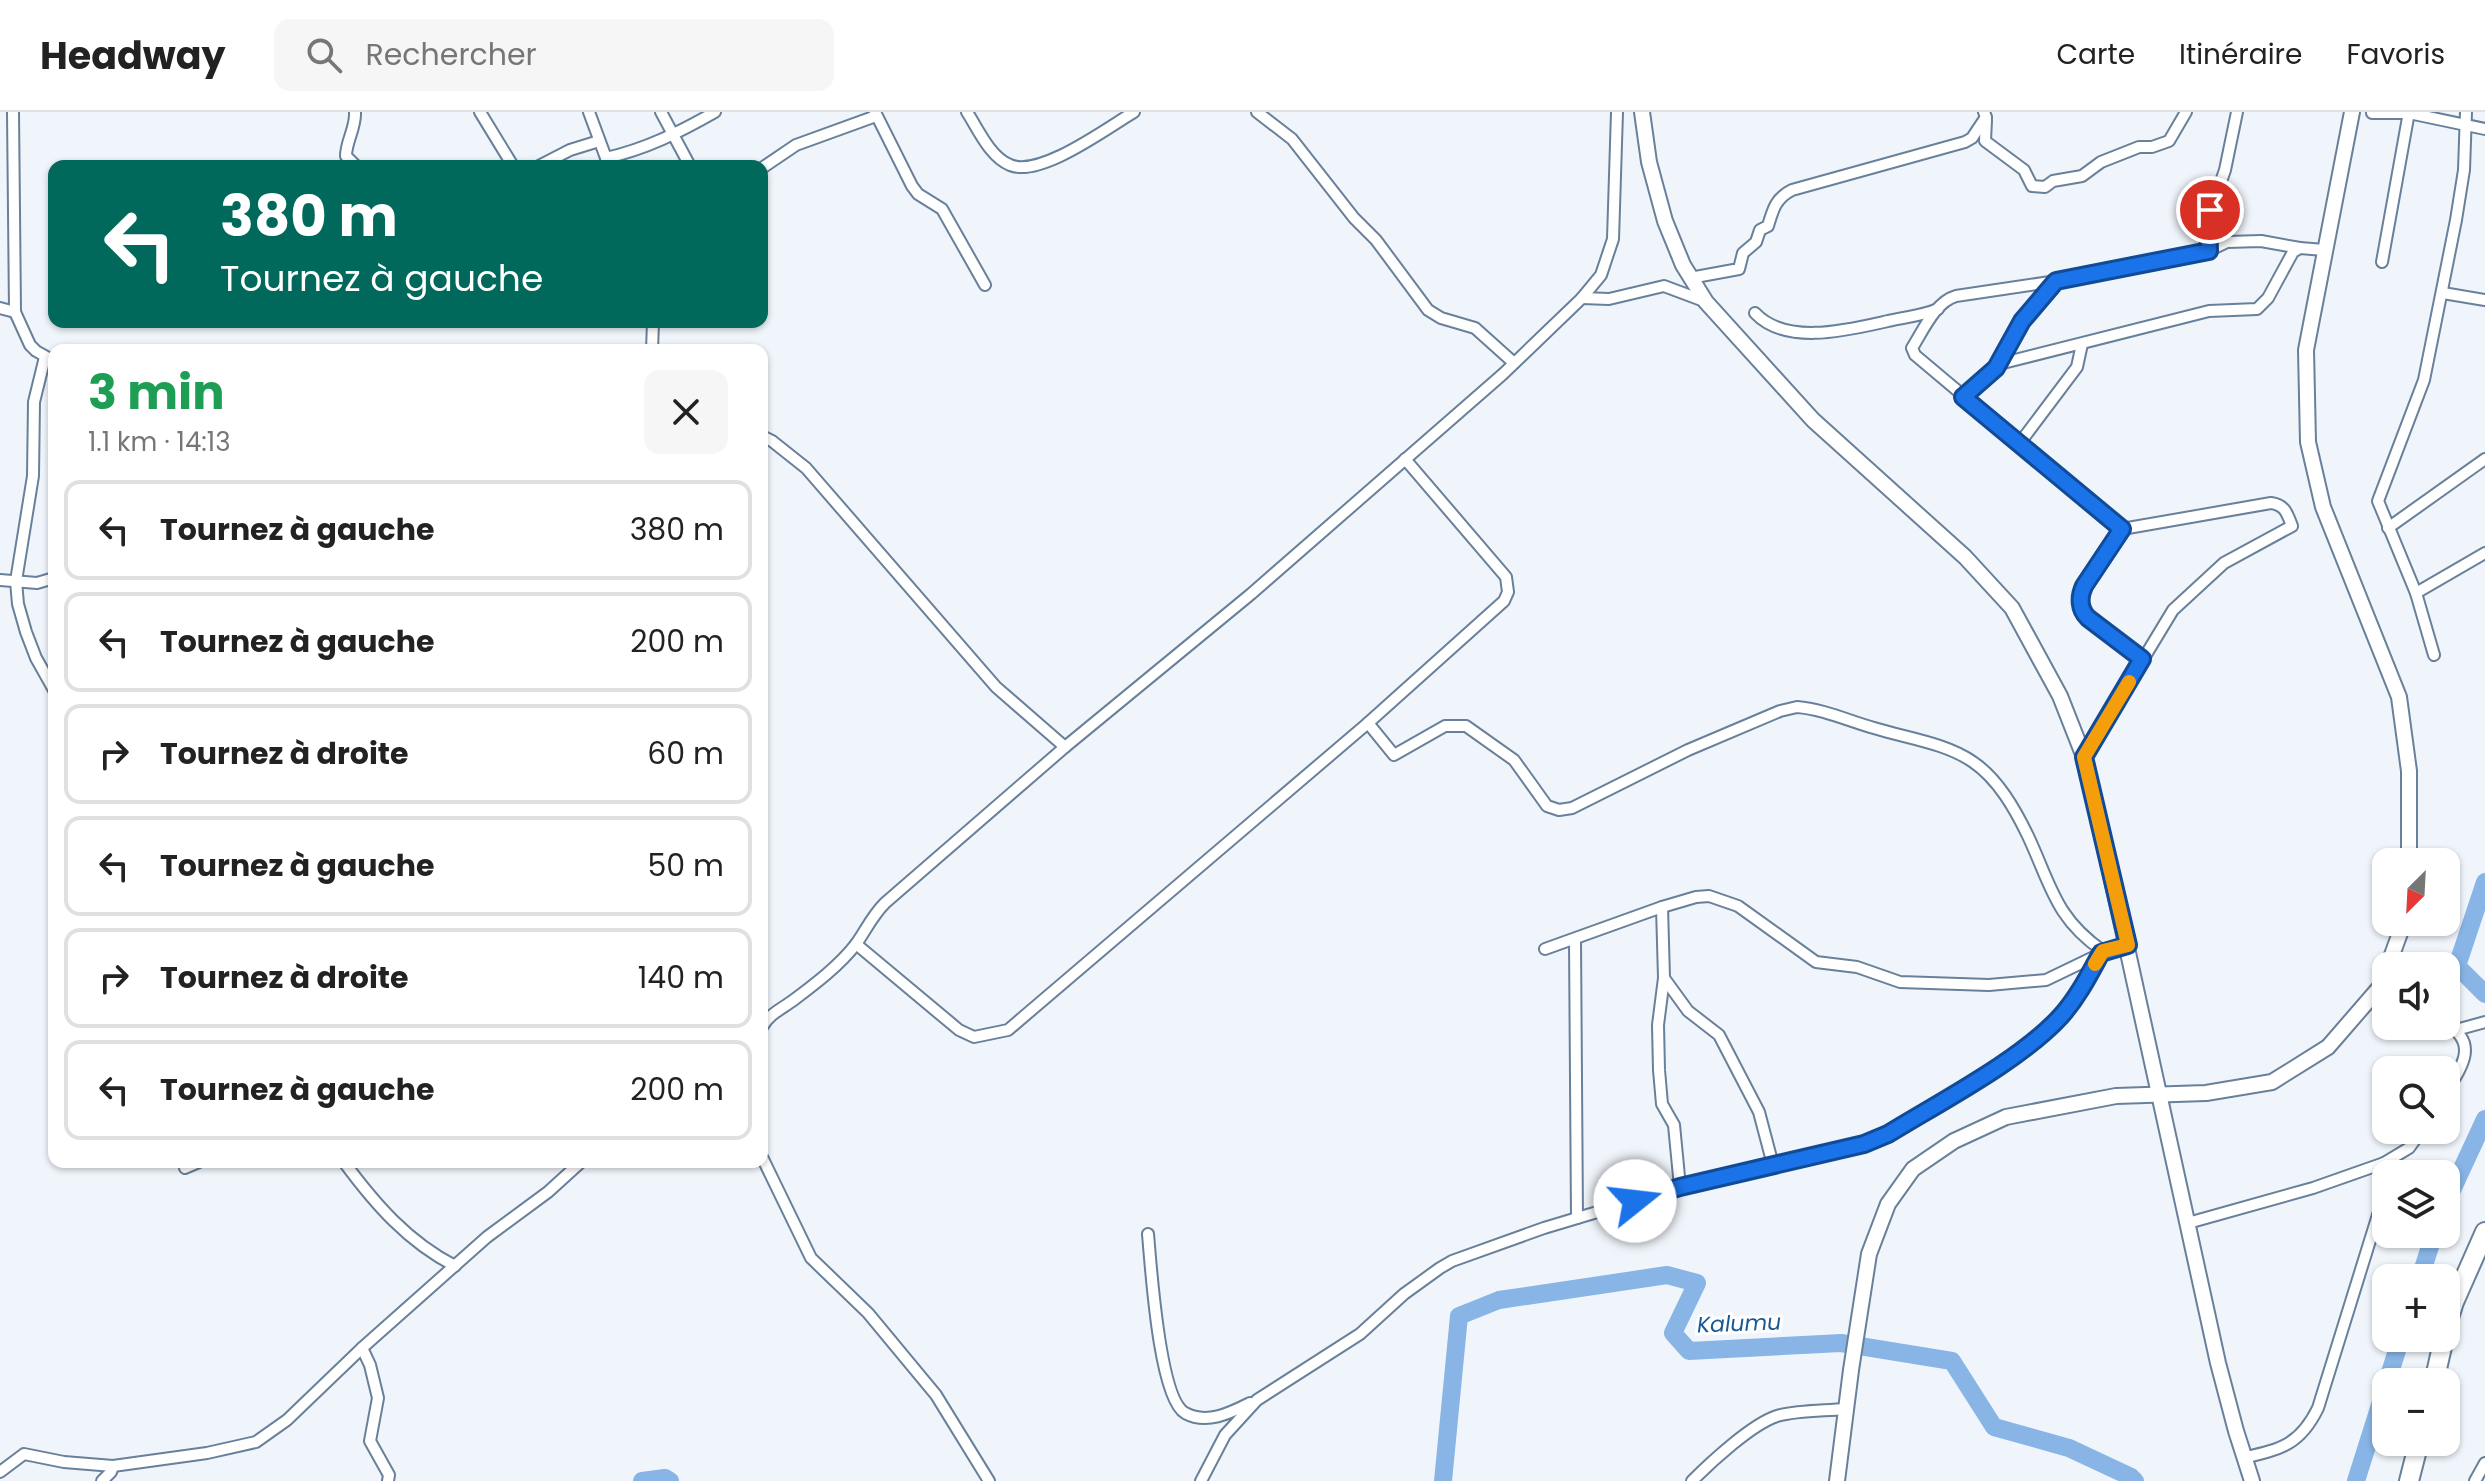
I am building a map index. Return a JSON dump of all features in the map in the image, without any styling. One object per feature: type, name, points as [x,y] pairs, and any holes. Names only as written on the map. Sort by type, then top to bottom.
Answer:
[{"type":"highway","points":[[2460,1289],[2483,1240]]},
{"type":"highway","points":[[2409,1481],[2415,1456]]},
{"type":"main road","points":[[1642,112],[1656,194],[1669,233],[1690,278],[1706,302],[1813,420],[1965,557],[2012,608],[2060,696],[2084,757],[2161,1094],[2218,1363],[2252,1481]]},
{"type":"main road","points":[[2352,112],[2306,350],[2308,442],[2323,507],[2399,697],[2409,771],[2409,848]]},
{"type":"main road","points":[[1837,1481],[1869,1254],[1888,1204],[1913,1169],[1954,1141],[2006,1117],[2116,1096],[2206,1093],[2272,1082],[2328,1047],[2372,996]]},
{"type":"street","points":[[13,112],[15,312],[30,345],[48,358]]},
{"type":"street","points":[[350,160],[346,150],[355,124],[355,112]]},
{"type":"street","points":[[480,112],[509,160]]},
{"type":"street","points":[[589,112],[606,160]]},
{"type":"street","points":[[661,112],[687,160]]},
{"type":"street","points":[[612,160],[674,135],[715,112]]},
{"type":"street","points":[[967,112],[1000,159],[1025,168],[1049,163],[1134,112]]},
{"type":"street","points":[[1257,112],[1292,139],[1354,218],[1376,240],[1428,310],[1434,315],[1475,328],[1514,363]]},
{"type":"street","points":[[768,1016],[805,991],[856,944],[869,921],[885,903],[1065,747],[1251,594],[1514,363],[1582,298],[1601,275],[1613,239],[1617,112]]},
{"type":"street","points":[[1690,278],[1739,269],[1744,250],[1754,245],[1760,230],[1768,226],[1777,200],[1792,190],[1972,138],[1985,141],[2024,170],[2032,186],[2045,187],[2053,181],[2082,176],[2101,162],[2139,147],[2157,146],[2169,141],[2186,112]]},
{"type":"street","points":[[2209,251],[2208,219],[2225,170],[2237,112]]},
{"type":"street","points":[[2434,655],[2416,593],[2378,501],[2420,396],[2443,293],[2464,170],[2466,112]]},
{"type":"street","points":[[2372,113],[2409,113],[2485,129]]},
{"type":"street","points":[[2382,262],[2409,113]]},
{"type":"street","points":[[768,164],[796,145],[876,114],[912,186],[918,194],[942,209],[985,285]]},
{"type":"street","points":[[1972,138],[1985,115]]},
{"type":"street","points":[[1985,115],[1985,141]]},
{"type":"street","points":[[551,160],[599,141]]},
{"type":"street","points":[[2122,529],[1913,352],[1912,348],[1938,309],[1949,298],[1956,296],[2056,281],[2209,251],[2227,242],[2261,241],[2324,250]]},
{"type":"street","points":[[1963,397],[2003,363],[2209,311],[2257,309],[2268,298],[2288,258],[2300,248]]},
{"type":"street","points":[[1996,368],[2022,321],[2056,281]]},
{"type":"street","points":[[1582,298],[1609,299],[1664,286],[1706,302]]},
{"type":"street","points":[[2443,293],[2485,300]]},
{"type":"street","points":[[0,308],[15,312]]},
{"type":"street","points":[[1755,313],[1765,324],[1788,332],[1843,331],[1938,309]]},
{"type":"street","points":[[2019,444],[2081,361],[2082,344]]},
{"type":"street","points":[[48,364],[34,402],[33,476],[16,581],[18,604],[26,632],[48,679]]},
{"type":"street","points":[[768,439],[806,468],[996,687],[1065,747]]},
{"type":"street","points":[[856,944],[959,1030],[974,1037],[1008,1030],[1368,723],[1504,601],[1508,592],[1506,577],[1405,459]]},
{"type":"street","points":[[2388,528],[2485,459]]},
{"type":"street","points":[[2084,757],[2167,617],[2216,569],[2292,526],[2285,509],[2271,503],[2122,529],[2080,597],[2088,618],[2142,659]]},
{"type":"street","points":[[2416,593],[2485,553]]},
{"type":"street","points":[[0,580],[37,583],[48,580]]},
{"type":"street","points":[[1368,723],[1394,755],[1445,726],[1466,726],[1514,760],[1542,801],[1559,810],[1572,808],[1688,750],[1780,711],[1797,707],[1947,750],[1974,762],[1992,778],[2027,835],[2053,895],[2069,922],[2102,952]]},
{"type":"street","points":[[1545,949],[1696,897],[1714,897],[1738,906],[1816,962],[1857,967],[1900,982],[1989,985],[2046,980],[2102,952],[2128,945]]},
{"type":"street","points":[[1662,907],[1664,978],[1658,1025],[1659,1070],[1662,1104],[1674,1125],[1680,1187]]},
{"type":"street","points":[[1575,940],[1577,1218]]},
{"type":"street","points":[[1148,1234],[1170,1391],[1183,1412],[1203,1418],[1228,1414],[1257,1400],[1360,1334],[1404,1294],[1452,1261],[1680,1187],[1876,1140],[2034,1040],[2060,1017],[2102,952]]},
{"type":"street","points":[[1664,978],[1688,1011],[1719,1035],[1759,1112],[1773,1165]]},
{"type":"street","points":[[2460,1029],[2485,1022]]},
{"type":"street","points":[[2460,1040],[2466,1054],[2460,1068]]},
{"type":"street","points":[[2395,1160],[2412,1144]]},
{"type":"street","points":[[348,1168],[414,1242],[455,1266]]},
{"type":"street","points":[[0,1472],[24,1454],[71,1463],[113,1466],[207,1453],[256,1442],[287,1420],[362,1348],[503,1224],[548,1192],[574,1168]]},
{"type":"street","points":[[767,1168],[811,1258],[868,1313],[936,1395],[989,1481]]},
{"type":"street","points":[[2188,1223],[2372,1172]]},
{"type":"street","points":[[2243,1458],[2291,1444],[2311,1423],[2372,1234]]},
{"type":"street","points":[[362,1348],[370,1365],[378,1398],[370,1441],[389,1475],[388,1481]]},
{"type":"street","points":[[1201,1481],[1225,1435],[1257,1400]]},
{"type":"street","points":[[1692,1481],[1710,1463],[1765,1421],[1789,1414],[1845,1409]]},
{"type":"street","points":[[2475,1481],[2485,1463]]},
{"type":"street","points":[[102,1481],[113,1466]]},
{"type":"waterway","name":"Kalumu","points":[[2485,882],[2457,966],[2485,994]]},
{"type":"waterway","name":"Kalumu","points":[[2460,1173],[2485,1119]]},
{"type":"waterway","name":"Kalumu","points":[[2424,1264],[2430,1248]]},
{"type":"waterway","name":"Kalumu","points":[[1443,1481],[1459,1316],[1499,1300],[1667,1275],[1697,1283],[1673,1333],[1689,1351],[1841,1343],[1952,1361],[1994,1427],[2069,1448],[2135,1481]]},
{"type":"waterway","name":"Kalumu","points":[[2391,1368],[2397,1352]]},
{"type":"waterway","name":"Kalumu","points":[[2356,1481],[2372,1430]]},
{"type":"waterway","name":"Kalumu","points":[[642,1481],[665,1478],[670,1481]]},
{"type":"slow traffic","points":[[2095,964],[2103,951],[2128,945],[2084,757],[2129,682]]},
{"type":"route","points":[[1635,1201],[1680,1187],[1864,1144],[1888,1134],[2034,1040],[2060,1017],[2101,953],[2128,945],[2084,757],[2142,659],[2088,618],[2080,597],[2122,529],[1963,397],[1996,368],[2022,321],[2056,281],[2209,251],[2210,210]]}]
